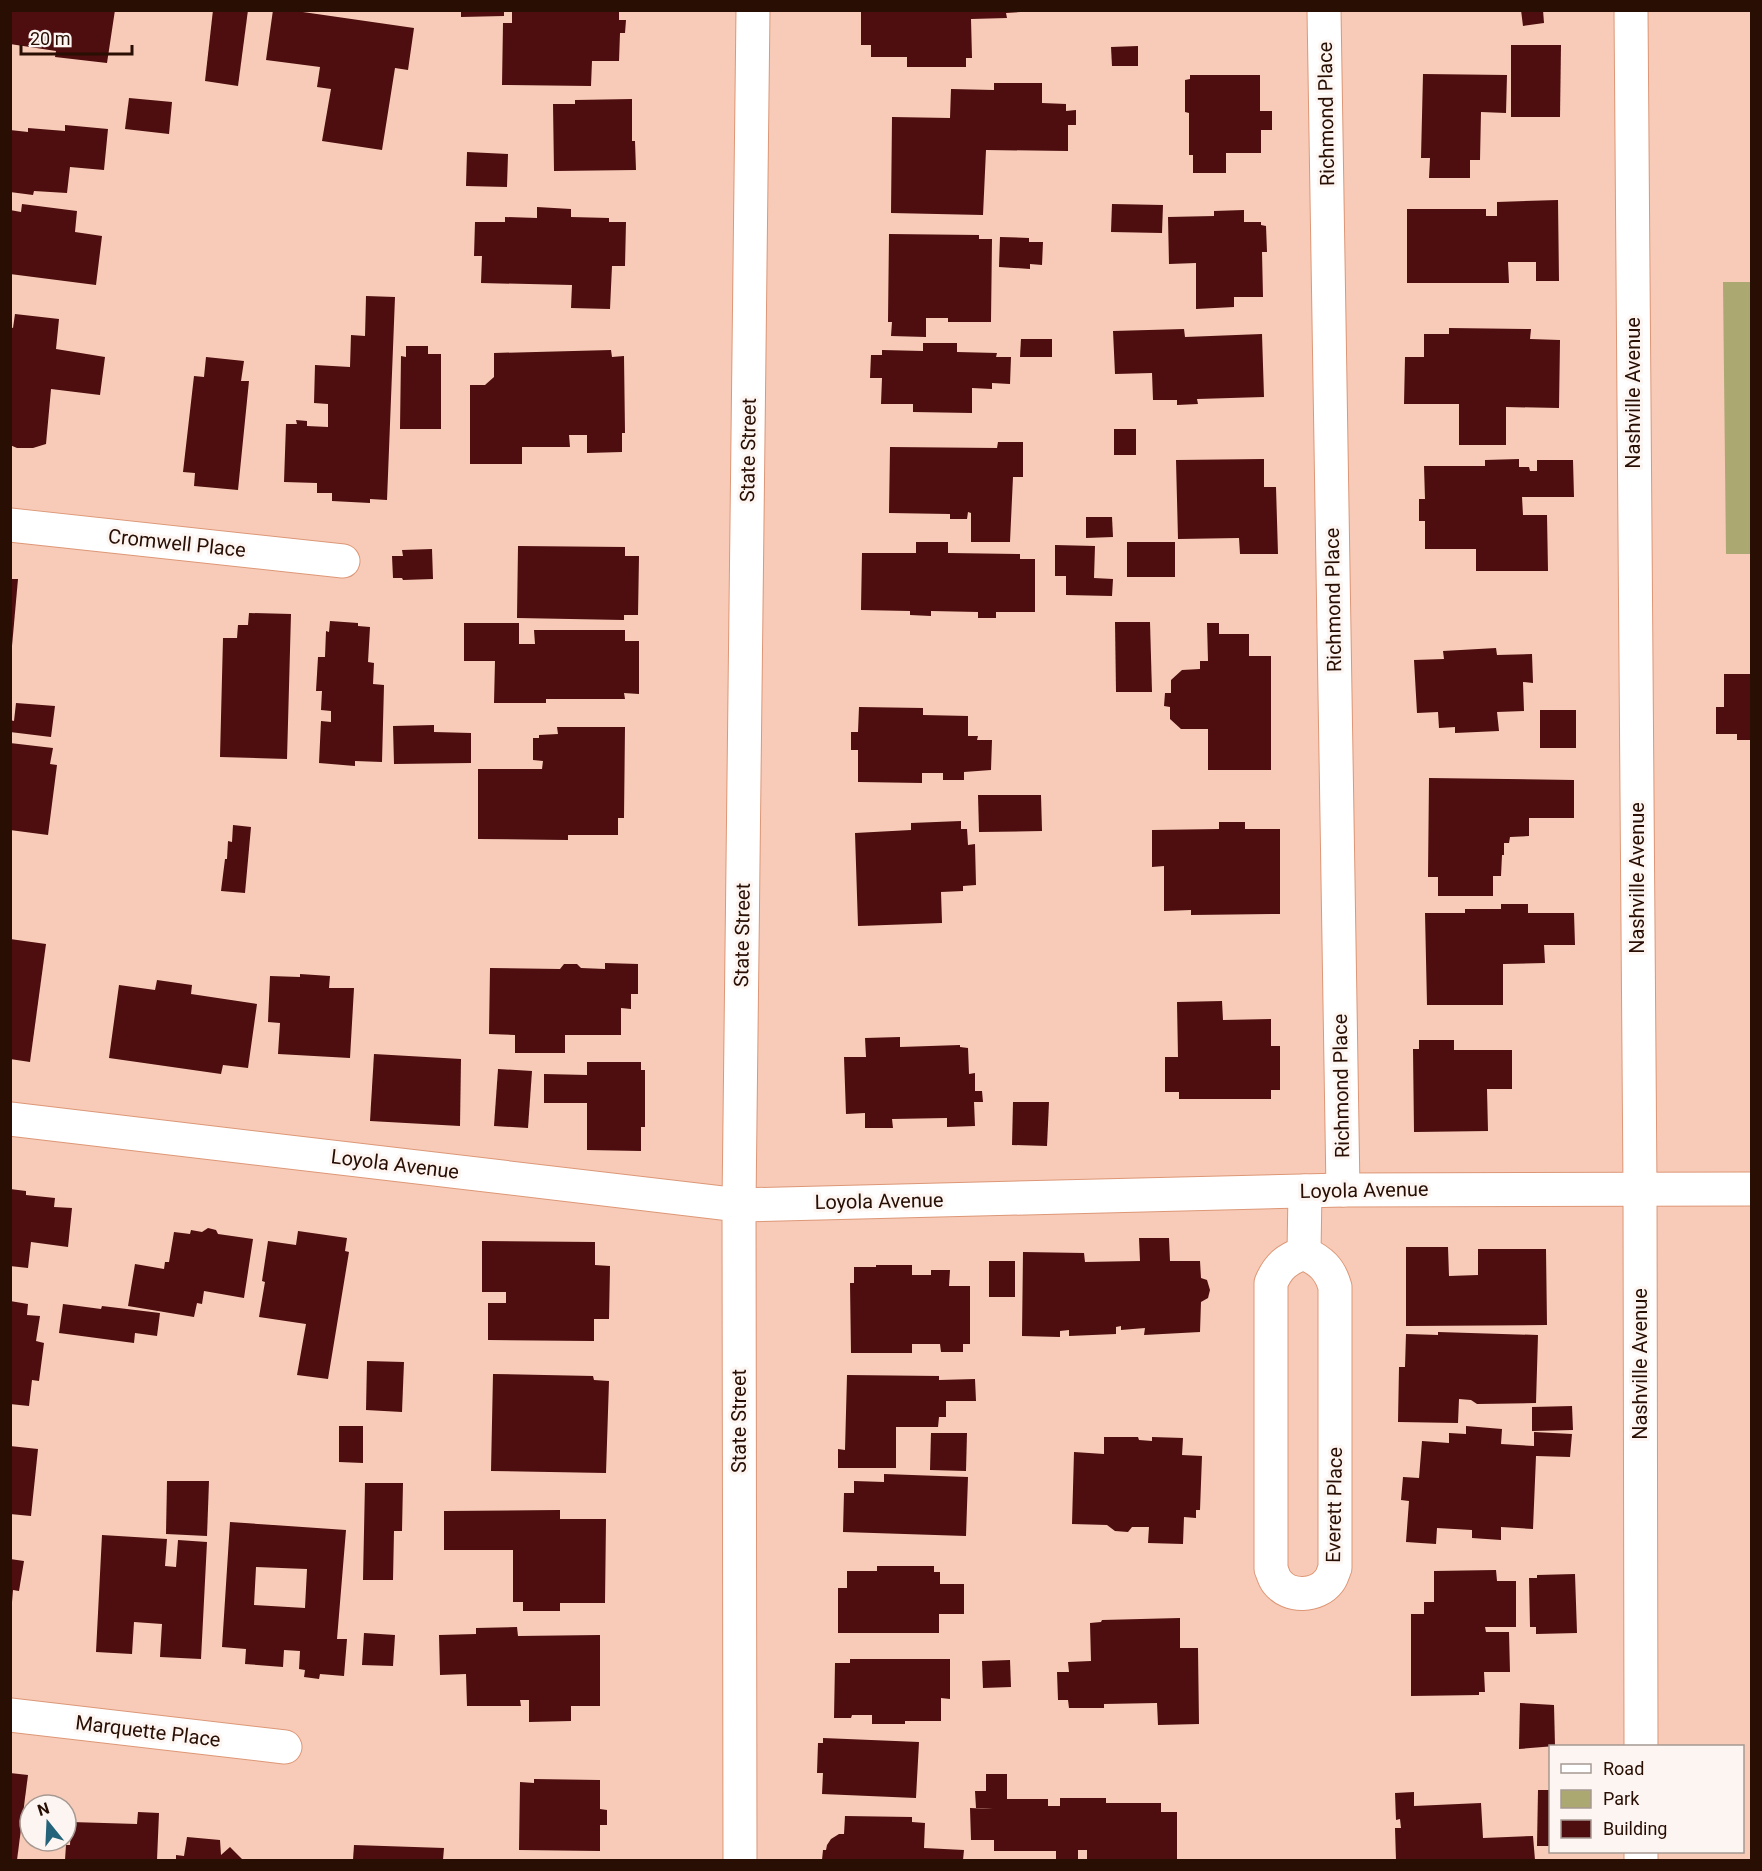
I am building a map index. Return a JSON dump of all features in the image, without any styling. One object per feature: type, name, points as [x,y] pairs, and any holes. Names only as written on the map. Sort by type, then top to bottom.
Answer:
[{"type":"street","name":"State Street","points":[[740,1860],[739,1205],[753,10]]},
{"type":"street","name":"Richmond Place","points":[[1324,10],[1343,1190]]},
{"type":"street","name":"Nashville Avenue","points":[[1631,10],[1640,1188],[1641,1745]]},
{"type":"street","name":"Cromwell Place","points":[[10,525],[343,561]]},
{"type":"street","name":"Loyola Avenue","points":[[10,1119],[739,1205],[1343,1190],[1752,1189]]},
{"type":"street","points":[[1304,1253],[1305,1191]]},
{"type":"street","name":"Everett Place","points":[[1304,1253],[1321,1261],[1331,1274],[1335,1287],[1335,1568],[1329,1581],[1317,1590],[1302,1594],[1287,1591],[1277,1582],[1271,1569],[1271,1283],[1277,1270],[1288,1259],[1304,1253]]},
{"type":"street","name":"Marquette Place","points":[[10,1715],[285,1747]]},
{"type":"green space","points":[[1723,282],[1751,282],[1751,554],[1726,554]]},
{"type":"building","points":[[10,10],[115,10],[107,63],[55,57],[56,51],[10,44]]},
{"type":"building","points":[[213,10],[248,10],[238,86],[205,81]]},
{"type":"building","points":[[273,10],[289,10],[414,28],[408,70],[395,68],[382,150],[322,141],[331,89],[317,87],[320,67],[266,60]]},
{"type":"building","points":[[461,10],[504,10],[504,16],[461,17]]},
{"type":"building","points":[[512,10],[619,10],[619,20],[626,20],[625,33],[620,33],[619,61],[592,61],[591,86],[502,85],[503,23],[512,23]]},
{"type":"building","points":[[861,10],[1021,10],[1021,12],[1006,13],[1007,18],[971,19],[972,58],[966,58],[966,67],[907,67],[907,57],[871,57],[871,45],[861,45]]},
{"type":"building","points":[[1521,10],[1543,10],[1544,23],[1523,26]]},
{"type":"building","points":[[1511,45],[1561,45],[1560,117],[1511,117]]},
{"type":"building","points":[[1138,46],[1138,66],[1112,66],[1111,47]]},
{"type":"building","points":[[1423,74],[1507,75],[1506,113],[1481,112],[1480,160],[1470,160],[1470,178],[1429,178],[1430,158],[1421,158]]},
{"type":"building","points":[[1190,75],[1260,75],[1260,111],[1272,111],[1272,130],[1261,130],[1261,153],[1226,153],[1226,173],[1193,173],[1193,155],[1189,155],[1189,113],[1185,112],[1185,80],[1190,79]]},
{"type":"building","points":[[994,83],[1042,83],[1042,103],[1066,104],[1066,111],[1076,110],[1076,125],[1068,125],[1068,151],[986,150],[983,215],[891,213],[892,117],[950,118],[951,89],[994,90]]},
{"type":"building","points":[[129,98],[172,102],[169,134],[125,129]]},
{"type":"building","points":[[632,99],[632,141],[635,141],[636,170],[554,171],[553,104],[575,104],[575,100]]},
{"type":"building","points":[[65,125],[108,129],[104,170],[70,167],[67,193],[34,191],[33,195],[10,192],[10,130],[28,132],[28,128],[65,131]]},
{"type":"building","points":[[467,152],[508,154],[507,187],[466,186]]},
{"type":"building","points":[[1558,200],[1559,281],[1536,281],[1536,262],[1508,262],[1509,283],[1407,283],[1407,209],[1486,209],[1486,216],[1497,216],[1497,202]]},
{"type":"building","points":[[22,204],[77,211],[75,232],[102,236],[96,285],[10,274],[10,210],[21,212]]},
{"type":"building","points":[[1112,204],[1163,205],[1162,233],[1111,232]]},
{"type":"building","points":[[537,207],[571,209],[571,217],[609,218],[609,222],[626,222],[625,266],[612,266],[610,309],[571,308],[572,285],[481,283],[482,256],[474,256],[475,222],[505,222],[505,217],[537,218]]},
{"type":"building","points":[[1244,210],[1244,222],[1261,222],[1261,225],[1266,226],[1267,252],[1262,252],[1263,297],[1234,297],[1234,307],[1196,309],[1196,263],[1169,264],[1168,217],[1214,216],[1214,211]]},
{"type":"building","points":[[889,234],[979,235],[979,239],[992,239],[991,322],[948,322],[948,318],[926,318],[926,337],[891,336],[892,322],[888,322]]},
{"type":"building","points":[[1000,237],[1029,238],[1029,242],[1043,242],[1042,265],[1030,264],[1030,269],[999,267]]},
{"type":"building","points":[[366,296],[395,297],[387,500],[370,499],[370,503],[332,501],[332,493],[317,493],[317,483],[284,482],[286,424],[297,424],[296,420],[307,421],[307,426],[328,427],[328,404],[314,403],[315,365],[350,367],[351,335],[365,336]]},
{"type":"building","points":[[15,314],[59,319],[56,349],[105,357],[100,395],[51,389],[46,444],[33,448],[17,448],[10,445],[10,327],[13,328]]},
{"type":"building","points":[[1449,328],[1531,329],[1530,339],[1560,340],[1559,408],[1506,407],[1506,445],[1459,445],[1459,404],[1404,404],[1405,357],[1424,357],[1424,334],[1449,334]]},
{"type":"building","points":[[1184,329],[1185,337],[1262,334],[1264,397],[1197,399],[1198,404],[1177,405],[1177,400],[1153,400],[1152,373],[1115,374],[1113,331]]},
{"type":"building","points":[[1021,339],[1052,339],[1052,357],[1020,357]]},
{"type":"building","points":[[923,343],[957,343],[957,352],[997,353],[996,357],[1011,357],[1010,384],[992,383],[992,389],[972,388],[972,413],[913,412],[913,404],[881,404],[882,378],[870,378],[871,355],[882,355],[882,350],[923,351]]},
{"type":"building","points":[[406,346],[428,346],[428,354],[441,354],[441,429],[400,429],[401,356],[406,357]]},
{"type":"building","points":[[611,350],[612,357],[624,356],[625,433],[622,433],[622,452],[587,453],[587,435],[569,435],[570,447],[522,447],[522,464],[470,464],[470,385],[485,385],[494,377],[494,353]]},
{"type":"building","points":[[206,357],[244,361],[241,381],[249,381],[238,490],[194,486],[195,473],[183,472],[194,376],[204,377]]},
{"type":"building","points":[[1114,429],[1136,429],[1136,455],[1114,455]]},
{"type":"building","points":[[998,442],[1023,442],[1023,477],[1013,477],[1010,542],[971,542],[971,513],[968,512],[967,519],[950,519],[950,514],[889,513],[890,447],[997,448]]},
{"type":"building","points":[[1264,459],[1264,487],[1276,487],[1278,554],[1240,554],[1239,538],[1178,539],[1176,460]]},
{"type":"building","points":[[1519,459],[1519,467],[1529,467],[1530,471],[1537,471],[1537,460],[1573,460],[1574,497],[1522,497],[1523,515],[1547,515],[1548,571],[1476,571],[1476,549],[1425,549],[1425,521],[1419,521],[1419,499],[1425,499],[1424,466],[1485,466],[1485,460]]},
{"type":"building","points":[[1086,517],[1112,517],[1113,537],[1086,538]]},
{"type":"building","points":[[916,542],[948,542],[948,553],[1020,554],[1020,559],[1035,559],[1035,612],[996,612],[996,618],[978,618],[978,612],[931,611],[931,616],[910,615],[910,611],[861,610],[862,553],[916,553]]},
{"type":"building","points":[[1127,542],[1175,542],[1175,577],[1127,577]]},
{"type":"building","points":[[1055,545],[1095,546],[1094,578],[1113,579],[1112,596],[1066,595],[1066,576],[1055,576]]},
{"type":"building","points":[[518,546],[625,547],[625,556],[639,556],[638,615],[624,615],[624,620],[517,618]]},
{"type":"building","points":[[432,549],[433,579],[393,578],[392,556],[403,556],[402,550]]},
{"type":"building","points":[[10,579],[18,579],[12,646],[10,646]]},
{"type":"building","points":[[249,613],[291,614],[287,759],[220,757],[223,638],[237,638],[238,625],[248,625]]},
{"type":"building","points":[[330,621],[358,623],[358,626],[370,627],[368,662],[374,663],[373,684],[384,685],[382,762],[355,761],[355,766],[319,763],[321,721],[331,722],[331,711],[321,710],[322,691],[316,691],[318,657],[325,657],[326,631],[329,632]]},
{"type":"building","points":[[1115,622],[1150,622],[1152,692],[1116,692]]},
{"type":"building","points":[[464,623],[519,623],[519,644],[535,644],[534,630],[625,630],[625,641],[639,641],[639,694],[624,693],[625,699],[546,699],[546,703],[494,703],[495,661],[464,661]]},
{"type":"building","points":[[1207,623],[1219,623],[1219,634],[1249,634],[1249,656],[1271,656],[1271,770],[1208,770],[1208,729],[1181,729],[1170,719],[1170,707],[1164,706],[1165,693],[1171,693],[1171,680],[1182,670],[1200,669],[1200,661],[1208,661]]},
{"type":"building","points":[[1496,648],[1497,655],[1532,654],[1533,683],[1523,682],[1524,711],[1497,712],[1499,731],[1455,733],[1455,727],[1439,728],[1438,712],[1417,713],[1414,660],[1444,659],[1443,651]]},
{"type":"building","points":[[1724,674],[1752,674],[1752,740],[1737,740],[1737,734],[1716,734],[1716,707],[1724,707]]},
{"type":"building","points":[[16,703],[55,706],[51,737],[10,732],[10,720],[14,721]]},
{"type":"building","points":[[859,707],[923,708],[923,715],[968,716],[968,736],[978,736],[977,740],[992,740],[991,770],[964,772],[964,780],[943,780],[943,773],[922,773],[922,783],[858,782],[858,750],[851,750],[851,732],[858,732]]},
{"type":"building","points":[[1540,710],[1576,710],[1576,748],[1540,748]]},
{"type":"building","points":[[434,725],[434,732],[471,733],[471,763],[394,764],[393,726]]},
{"type":"building","points":[[557,727],[625,727],[624,818],[618,818],[618,835],[568,835],[568,840],[478,839],[478,769],[542,769],[543,761],[533,760],[533,738],[539,738],[539,735],[558,734]]},
{"type":"building","points":[[10,743],[53,748],[50,764],[57,765],[48,835],[10,830]]},
{"type":"building","points":[[1429,778],[1574,780],[1574,818],[1529,818],[1529,836],[1510,837],[1509,843],[1504,843],[1501,876],[1493,876],[1493,896],[1438,896],[1438,877],[1428,877]]},
{"type":"building","points":[[978,795],[1041,795],[1042,831],[979,832]]},
{"type":"building","points":[[961,821],[961,829],[967,829],[968,845],[975,844],[976,885],[963,886],[963,891],[941,892],[942,923],[858,926],[855,833],[911,830],[911,823]]},
{"type":"building","points":[[1219,822],[1245,822],[1245,829],[1280,829],[1280,914],[1191,915],[1191,910],[1164,911],[1164,866],[1152,867],[1152,830],[1219,829]]},
{"type":"building","points":[[233,825],[251,827],[245,893],[221,891],[228,841],[232,842]]},
{"type":"building","points":[[1501,904],[1528,904],[1528,913],[1574,913],[1575,945],[1544,945],[1545,963],[1503,964],[1503,1005],[1427,1005],[1425,913],[1465,913],[1465,909],[1501,909]]},
{"type":"building","points":[[10,939],[46,944],[30,1062],[10,1059]]},
{"type":"building","points":[[605,963],[638,964],[638,994],[631,994],[631,1009],[621,1008],[621,1035],[565,1035],[565,1053],[515,1053],[515,1035],[489,1034],[490,968],[560,969],[564,964],[577,964],[581,968],[605,969]]},
{"type":"building","points":[[300,974],[330,976],[329,988],[354,988],[350,1058],[278,1054],[280,1023],[268,1022],[270,976],[300,977]]},
{"type":"building","points":[[157,980],[192,985],[191,994],[257,1004],[248,1068],[223,1065],[221,1074],[109,1058],[119,985],[155,990]]},
{"type":"building","points":[[1222,1001],[1223,1020],[1271,1019],[1271,1046],[1280,1046],[1280,1090],[1271,1090],[1271,1099],[1179,1099],[1179,1092],[1165,1092],[1165,1057],[1178,1057],[1177,1002]]},
{"type":"building","points":[[900,1037],[900,1047],[960,1045],[960,1047],[968,1048],[969,1074],[975,1073],[975,1091],[982,1091],[983,1102],[974,1102],[975,1126],[947,1127],[947,1118],[892,1119],[893,1128],[865,1128],[865,1113],[846,1114],[844,1057],[866,1057],[865,1038]]},
{"type":"building","points":[[1419,1040],[1454,1040],[1454,1050],[1512,1050],[1512,1089],[1487,1089],[1488,1131],[1414,1132],[1413,1049],[1419,1049]]},
{"type":"building","points":[[374,1054],[461,1059],[460,1126],[370,1121]]},
{"type":"building","points":[[587,1062],[641,1062],[641,1070],[645,1070],[645,1127],[641,1127],[641,1151],[587,1150],[587,1103],[544,1103],[544,1074],[587,1075]]},
{"type":"building","points":[[498,1069],[532,1071],[528,1128],[494,1126]]},
{"type":"building","points":[[1013,1102],[1049,1102],[1047,1146],[1012,1145]]},
{"type":"building","points":[[10,1189],[26,1191],[26,1195],[55,1198],[54,1207],[72,1208],[68,1247],[31,1242],[28,1268],[10,1266]]},
{"type":"building","points":[[208,1228],[216,1230],[218,1234],[253,1239],[244,1298],[204,1291],[202,1304],[197,1303],[194,1317],[128,1306],[135,1264],[164,1269],[165,1262],[169,1262],[174,1232],[190,1234],[191,1230],[202,1232]]},
{"type":"building","points":[[298,1231],[347,1238],[345,1251],[349,1252],[328,1379],[297,1375],[306,1324],[259,1317],[265,1282],[262,1281],[268,1241],[296,1245]]},
{"type":"building","points":[[1139,1238],[1169,1238],[1170,1261],[1200,1261],[1201,1278],[1207,1280],[1210,1290],[1208,1298],[1201,1302],[1200,1332],[1144,1335],[1145,1328],[1121,1330],[1121,1326],[1116,1327],[1116,1334],[1069,1336],[1069,1330],[1060,1331],[1060,1337],[1022,1336],[1023,1252],[1084,1253],[1085,1262],[1140,1261]]},
{"type":"building","points":[[482,1241],[595,1242],[595,1265],[610,1266],[609,1319],[594,1319],[594,1341],[488,1340],[488,1303],[506,1303],[506,1292],[482,1292]]},
{"type":"building","points":[[1406,1247],[1448,1247],[1449,1276],[1478,1275],[1478,1249],[1546,1249],[1547,1325],[1406,1326]]},
{"type":"building","points":[[989,1261],[1015,1261],[1015,1297],[989,1297]]},
{"type":"building","points":[[876,1265],[912,1265],[912,1275],[931,1275],[931,1270],[950,1270],[949,1286],[970,1286],[970,1344],[963,1344],[963,1352],[941,1352],[940,1344],[912,1344],[912,1353],[851,1353],[850,1283],[854,1283],[854,1267],[876,1267]]},
{"type":"building","points":[[10,1301],[28,1304],[27,1315],[40,1316],[36,1341],[44,1343],[39,1381],[32,1380],[29,1406],[10,1404]]},
{"type":"building","points":[[63,1304],[160,1313],[157,1336],[135,1333],[134,1343],[59,1333]]},
{"type":"building","points":[[1438,1332],[1538,1335],[1536,1403],[1477,1404],[1471,1400],[1459,1399],[1458,1423],[1398,1422],[1399,1367],[1405,1367],[1406,1334],[1438,1335]]},
{"type":"building","points":[[367,1361],[404,1362],[402,1412],[366,1410]]},
{"type":"building","points":[[493,1374],[593,1376],[594,1380],[609,1381],[606,1473],[491,1471]]},
{"type":"building","points":[[847,1375],[939,1376],[939,1380],[975,1379],[976,1401],[946,1401],[946,1417],[939,1417],[938,1427],[896,1427],[896,1468],[838,1468],[838,1449],[845,1450]]},
{"type":"building","points":[[1572,1406],[1573,1430],[1532,1431],[1532,1407]]},
{"type":"building","points":[[339,1426],[363,1426],[363,1463],[339,1462]]},
{"type":"building","points":[[1466,1426],[1502,1429],[1501,1444],[1534,1446],[1534,1432],[1572,1434],[1570,1457],[1536,1456],[1533,1529],[1501,1527],[1501,1540],[1472,1538],[1472,1530],[1437,1528],[1436,1544],[1406,1542],[1409,1501],[1401,1500],[1403,1477],[1419,1478],[1422,1441],[1449,1443],[1449,1433],[1466,1434]]},
{"type":"building","points":[[931,1433],[967,1433],[966,1471],[930,1470]]},
{"type":"building","points":[[1104,1437],[1138,1437],[1139,1440],[1152,1441],[1152,1437],[1183,1438],[1182,1455],[1202,1456],[1200,1510],[1196,1510],[1196,1518],[1184,1517],[1183,1544],[1148,1543],[1149,1527],[1132,1527],[1128,1532],[1115,1531],[1107,1525],[1072,1524],[1074,1452],[1104,1454]]},
{"type":"building","points":[[10,1446],[38,1449],[31,1516],[10,1514]]},
{"type":"building","points":[[884,1474],[968,1477],[966,1536],[843,1532],[844,1493],[854,1493],[854,1481],[884,1482]]},
{"type":"building","points":[[167,1481],[209,1481],[207,1536],[166,1534]]},
{"type":"building","points":[[365,1483],[403,1483],[402,1531],[394,1531],[393,1580],[363,1580]]},
{"type":"building","points":[[560,1510],[560,1519],[606,1519],[605,1603],[560,1603],[560,1611],[523,1611],[523,1602],[513,1602],[513,1550],[444,1550],[444,1511]]},
{"type":"building","points":[[230,1522],[346,1530],[337,1639],[347,1639],[344,1676],[320,1674],[319,1679],[304,1677],[305,1670],[299,1669],[300,1651],[284,1650],[283,1667],[245,1664],[246,1649],[222,1647]],"holes":[[[256,1567],[307,1569],[305,1608],[254,1605]]]},
{"type":"building","points":[[102,1535],[167,1539],[165,1566],[176,1567],[178,1540],[207,1542],[201,1659],[160,1657],[162,1624],[134,1622],[132,1654],[96,1652]]},
{"type":"building","points":[[10,1559],[24,1561],[19,1591],[13,1590],[12,1602]]},
{"type":"building","points":[[877,1566],[934,1566],[934,1572],[940,1572],[940,1584],[964,1584],[964,1614],[939,1614],[939,1633],[838,1633],[838,1588],[847,1588],[847,1571],[877,1571]]},
{"type":"building","points":[[1496,1570],[1497,1581],[1516,1581],[1516,1627],[1485,1627],[1486,1632],[1509,1632],[1510,1672],[1484,1672],[1485,1692],[1479,1692],[1479,1695],[1411,1696],[1411,1614],[1424,1614],[1424,1602],[1434,1602],[1434,1571]]},
{"type":"building","points":[[1575,1574],[1577,1633],[1536,1634],[1536,1627],[1530,1627],[1529,1578],[1537,1578],[1537,1575]]},
{"type":"building","points":[[1180,1618],[1180,1648],[1198,1648],[1199,1724],[1158,1725],[1157,1703],[1104,1704],[1104,1708],[1069,1708],[1068,1700],[1058,1700],[1057,1672],[1069,1672],[1068,1662],[1091,1661],[1090,1623],[1102,1620]]},
{"type":"building","points":[[517,1627],[518,1636],[600,1635],[600,1706],[571,1706],[571,1721],[529,1722],[529,1700],[520,1700],[521,1706],[467,1706],[466,1674],[440,1675],[439,1635],[476,1634],[476,1628]]},
{"type":"building","points":[[364,1633],[395,1635],[393,1666],[362,1665]]},
{"type":"building","points":[[850,1659],[950,1659],[950,1699],[941,1698],[941,1721],[872,1724],[872,1715],[834,1718],[835,1663],[850,1663]]},
{"type":"building","points":[[1010,1660],[1011,1687],[983,1688],[982,1661]]},
{"type":"building","points":[[1520,1703],[1554,1705],[1555,1745],[1519,1749]]},
{"type":"building","points":[[823,1738],[919,1742],[916,1798],[822,1794],[823,1773],[817,1773],[818,1743],[823,1743]]},
{"type":"building","points":[[10,1773],[28,1775],[26,1793],[18,1793],[17,1860],[10,1860]]},
{"type":"building","points":[[986,1774],[1007,1774],[1007,1799],[1048,1799],[1048,1806],[1060,1806],[1060,1798],[1106,1798],[1106,1803],[1161,1803],[1161,1812],[1177,1812],[1177,1860],[1087,1860],[1087,1850],[1078,1850],[1078,1860],[1056,1860],[1056,1851],[994,1851],[994,1840],[971,1840],[970,1808],[993,1809],[976,1808],[975,1791],[986,1791]]},
{"type":"building","points":[[534,1779],[600,1780],[600,1809],[607,1810],[607,1825],[600,1825],[600,1851],[519,1850],[520,1782],[534,1783]]},
{"type":"building","points":[[1538,1790],[1549,1790],[1549,1846],[1537,1846]]},
{"type":"building","points":[[1414,1792],[1414,1806],[1481,1803],[1483,1838],[1533,1836],[1535,1860],[1396,1860],[1395,1828],[1401,1828],[1400,1819],[1396,1820],[1395,1793]]},
{"type":"building","points":[[138,1812],[159,1813],[157,1860],[65,1860],[65,1853],[78,1853],[78,1822],[137,1824]]},
{"type":"building","points":[[845,1816],[912,1817],[912,1822],[925,1823],[924,1848],[964,1850],[963,1860],[822,1860],[823,1850],[826,1850],[831,1839],[844,1834]]},
{"type":"building","points":[[187,1837],[220,1840],[221,1855],[230,1847],[243,1860],[176,1860],[176,1855],[184,1856]]},
{"type":"building","points":[[354,1845],[444,1848],[443,1860],[353,1860]]}]
